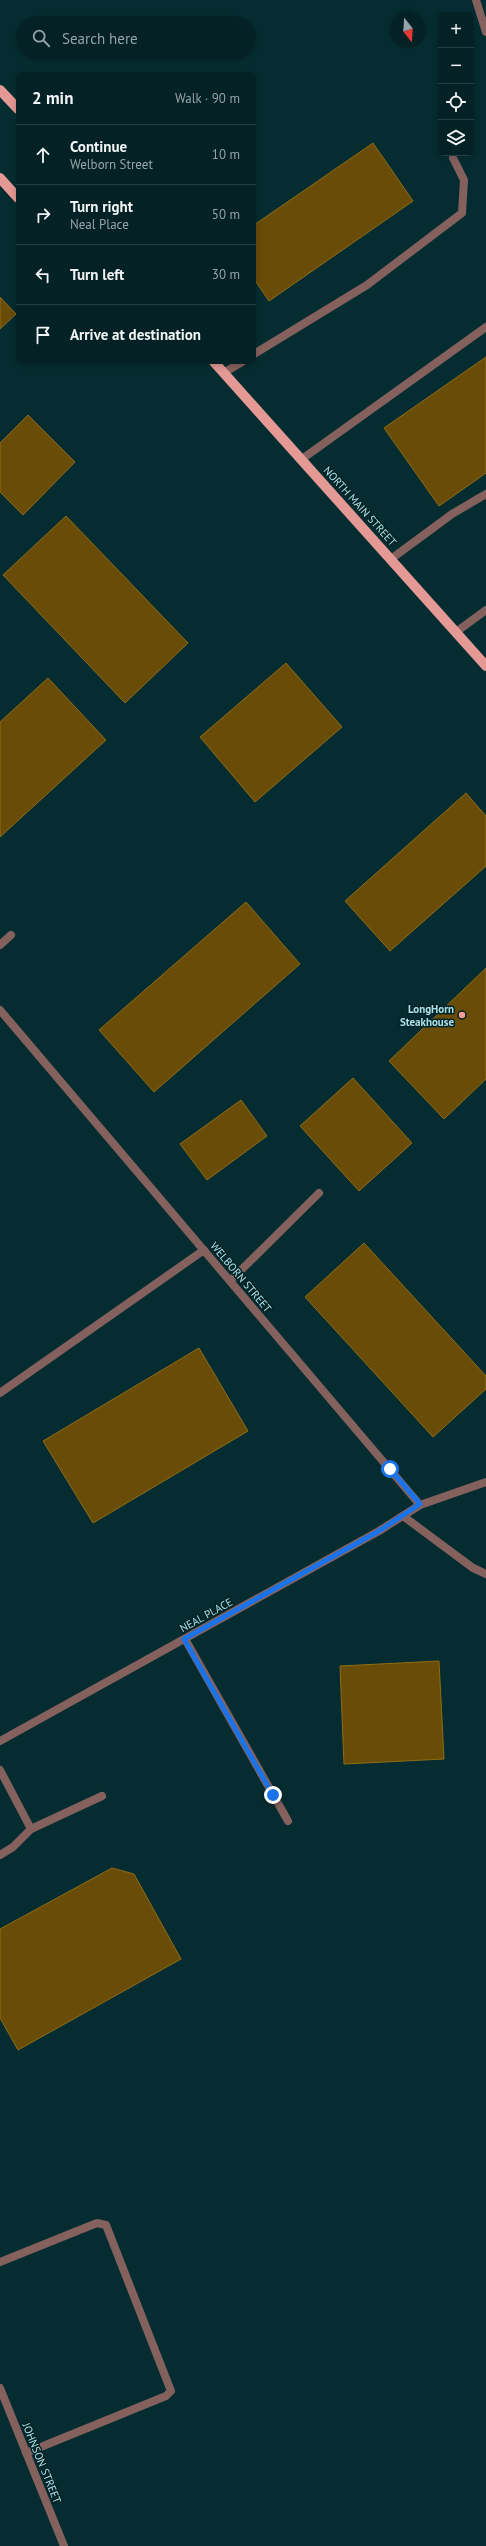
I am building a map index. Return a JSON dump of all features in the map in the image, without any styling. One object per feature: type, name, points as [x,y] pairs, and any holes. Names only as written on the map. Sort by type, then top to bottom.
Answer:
[{"type":"main road","points":[[0,90],[16,107]]},
{"type":"main road","points":[[0,178],[16,196]]},
{"type":"main road","name":"NORTH MAIN STREET","points":[[216,364],[225,372],[486,666]]},
{"type":"street","points":[[476,0],[486,32]]},
{"type":"street","points":[[256,353],[366,284],[462,214],[464,180],[454,158]]},
{"type":"street","points":[[302,459],[486,326]]},
{"type":"street","points":[[225,372],[239,364]]},
{"type":"street","points":[[391,559],[452,514],[486,494]]},
{"type":"street","points":[[456,632],[486,610]]},
{"type":"street","points":[[0,945],[11,935]]},
{"type":"street","name":"WELBORN STREET","points":[[0,1010],[420,1504]]},
{"type":"street","points":[[230,1281],[319,1193]]},
{"type":"street","points":[[0,1393],[204,1250]]},
{"type":"street","points":[[420,1504],[486,1482]]},
{"type":"street","name":"NEAL PLACE","points":[[0,1741],[403,1516],[420,1504]]},
{"type":"street","points":[[403,1516],[473,1568],[486,1574]]},
{"type":"street","points":[[184,1639],[288,1821]]},
{"type":"street","points":[[0,1770],[31,1829]]},
{"type":"street","points":[[0,1856],[13,1847],[31,1829],[102,1796]]},
{"type":"street","points":[[0,2262],[97,2223],[106,2225],[171,2391],[166,2396],[26,2453]]},
{"type":"street","name":"JOHNSON STREET","points":[[0,2388],[64,2546]]},
{"type":"building","points":[[373,143],[413,201],[269,301],[256,282],[256,224]]},
{"type":"building","points":[[0,297],[16,314],[0,329]]},
{"type":"building","points":[[486,357],[486,473],[439,506],[384,428]]},
{"type":"building","points":[[28,415],[75,462],[23,515],[0,492],[0,443]]},
{"type":"building","points":[[66,516],[188,643],[125,703],[3,575]]},
{"type":"building","points":[[286,663],[342,727],[255,802],[200,737]]},
{"type":"building","points":[[48,678],[106,740],[0,837],[0,722]]},
{"type":"building","points":[[466,793],[486,816],[486,866],[390,951],[345,901]]},
{"type":"building","points":[[246,902],[300,964],[154,1092],[99,1030]]},
{"type":"building","name":"LongHorn Steakhouse","points":[[486,968],[486,1079],[444,1119],[389,1061]]},
{"type":"building","points":[[353,1078],[412,1143],[359,1191],[300,1126]]},
{"type":"building","points":[[241,1100],[267,1136],[207,1180],[180,1144]]},
{"type":"building","points":[[364,1243],[486,1376],[486,1389],[433,1437],[305,1297]]},
{"type":"building","points":[[199,1348],[248,1431],[93,1523],[43,1441]]},
{"type":"building","points":[[439,1661],[444,1759],[344,1764],[340,1666]]},
{"type":"building","points":[[112,1868],[134,1874],[181,1959],[18,2050],[0,2018],[0,1929]]},
{"type":"place","name":"LongHorn Steakhouse","points":[[462,1015]]},
{"type":"route","points":[[273,1795],[184,1639],[379,1531],[420,1504],[390,1469]]}]
